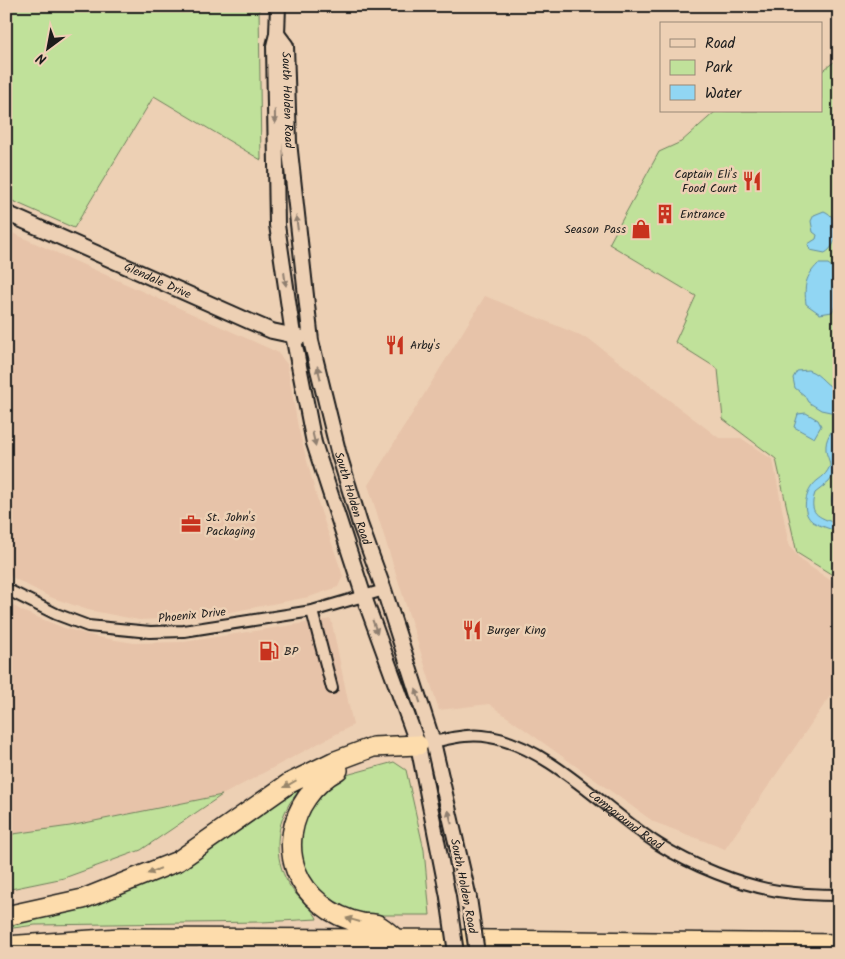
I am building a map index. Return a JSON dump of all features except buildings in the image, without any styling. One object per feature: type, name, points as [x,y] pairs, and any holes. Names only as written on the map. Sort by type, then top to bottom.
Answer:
[{"type":"highway","points":[[6,916],[83,899],[178,861],[288,784],[333,762],[373,747],[426,743]]},
{"type":"highway","points":[[396,939],[378,925],[348,919],[332,912],[311,895],[298,878],[292,855],[293,829],[296,815],[304,799],[326,777],[340,769],[382,759],[426,743]]},
{"type":"highway","points":[[6,946],[120,938],[839,944]]},
{"type":"street","name":"South Holden Road","points":[[278,6],[278,34],[274,46],[277,225],[293,335],[314,443],[364,597],[426,743],[456,953]]},
{"type":"street","name":"South Holden Road","points":[[278,34],[286,46],[289,142],[311,340],[338,451],[360,524],[384,590],[469,898],[477,953]]},
{"type":"street","name":"Glendale Drive","points":[[6,213],[250,322],[272,331],[311,340]]},
{"type":"street","name":"Phoenix Drive","points":[[6,589],[56,614],[88,626],[150,632],[184,631],[312,612],[384,590]]},
{"type":"street","points":[[312,612],[332,688]]},
{"type":"street","name":"Campground Road","points":[[426,743],[467,735],[490,737],[529,750],[559,770],[658,844],[697,864],[735,880],[778,891],[839,895]]},
{"type":"shaded area","points":[[6,230],[277,352],[287,364],[298,427],[319,506],[343,576],[338,587],[309,597],[204,617],[139,620],[88,610],[50,597],[6,574]]},
{"type":"shaded area","points":[[485,296],[589,339],[719,438],[741,438],[773,460],[789,546],[803,562],[839,586],[839,683],[725,849],[654,822],[489,704],[439,710],[368,485]]},
{"type":"shaded area","points":[[6,601],[22,611],[64,628],[97,637],[134,643],[184,642],[331,619],[353,725],[222,795],[70,826],[6,835]]},
{"type":"green space","points":[[6,6],[259,6],[261,160],[154,96],[74,228],[6,198]]},
{"type":"green space","points":[[839,58],[839,579],[797,553],[776,459],[723,419],[718,369],[675,342],[696,296],[609,244],[659,152],[681,142],[715,112],[822,112],[822,71]]},
{"type":"green space","points":[[394,762],[406,770],[424,850],[430,915],[360,915],[338,907],[314,889],[301,866],[301,818],[331,782],[350,774]]},
{"type":"green space","points":[[298,786],[300,789],[290,803],[283,818],[278,840],[278,852],[288,884],[314,913],[317,919],[262,922],[35,925],[6,929],[6,922],[99,901]]},
{"type":"green space","points":[[222,795],[141,850],[64,878],[6,890],[6,835],[70,826]]},
{"type":"water","points":[[824,211],[830,214],[836,225],[834,244],[825,253],[810,250],[808,244],[816,239],[817,235],[813,232],[811,221],[814,215]]},
{"type":"water","points":[[818,264],[828,264],[839,272],[839,299],[832,312],[820,314],[806,304],[805,298],[805,287],[808,278]]},
{"type":"water","points":[[808,370],[830,386],[839,390],[839,411],[835,413],[821,410],[808,402],[804,395],[795,388],[793,378],[797,371]]},
{"type":"water","points":[[806,413],[818,420],[821,426],[814,438],[794,427],[798,414]]},
{"type":"water","points":[[839,424],[839,433],[834,440],[833,446],[837,465],[836,472],[829,482],[815,493],[813,507],[815,512],[822,518],[839,525],[839,533],[809,519],[805,505],[809,490],[826,473],[830,466],[826,452],[826,442],[833,429]]},
{"type":"water","points":[[836,489],[839,489],[839,508],[833,505],[832,500]]},
{"type":"place","name":"Captain Eli's Food Court","points":[[752,181]]},
{"type":"place","name":"Entrance","points":[[665,214]]},
{"type":"place","name":"Season Pass","points":[[641,229]]},
{"type":"place","name":"Arby's","points":[[395,345]]},
{"type":"place","name":"St. John's Packaging","points":[[191,524]]},
{"type":"place","name":"Burger King","points":[[472,630]]},
{"type":"place","name":"BP","points":[[269,651]]}]
